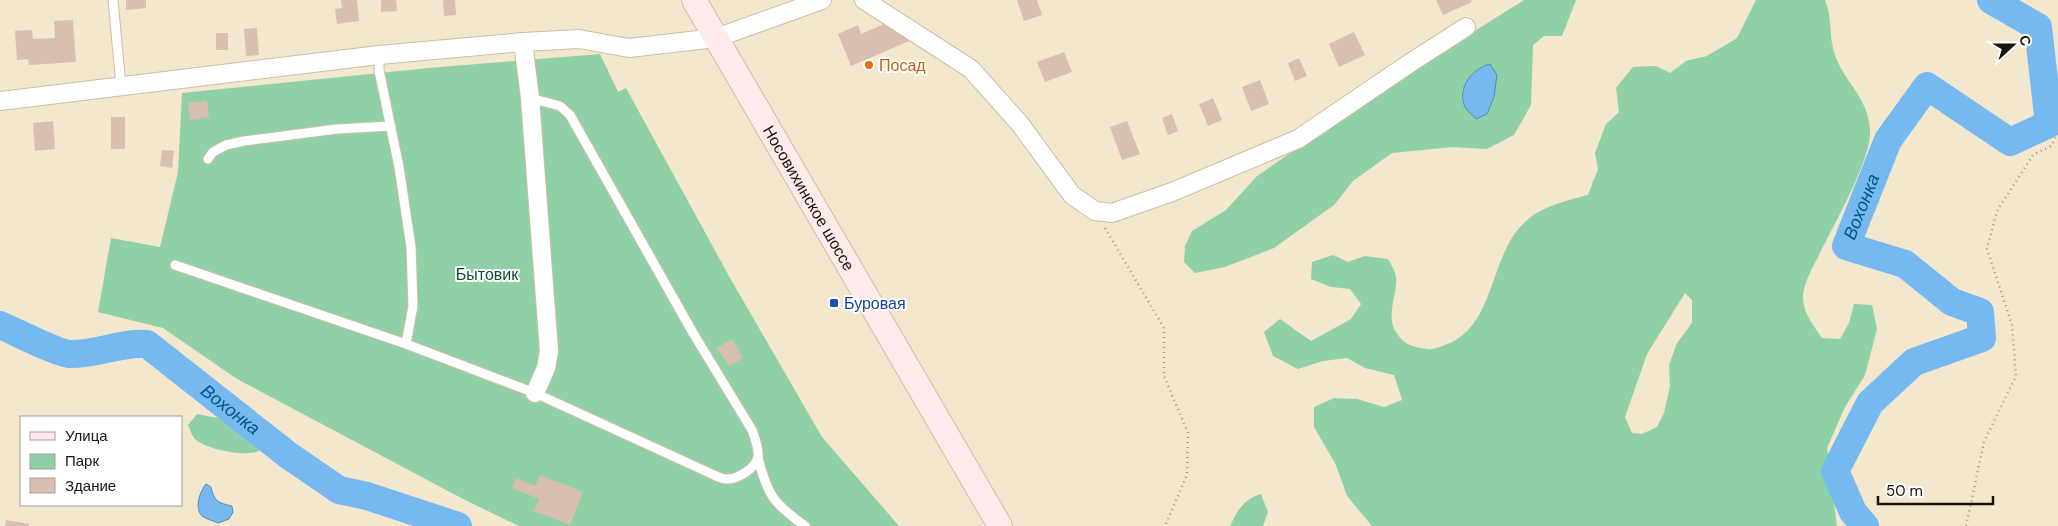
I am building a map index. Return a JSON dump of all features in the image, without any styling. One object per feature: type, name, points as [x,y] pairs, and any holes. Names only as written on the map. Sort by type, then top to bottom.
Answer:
[{"type":"main road","name":"Носовихинское шоссе","points":[[694,0],[1000,526]]},
{"type":"street","points":[[0,101],[379,54],[578,39],[629,48],[716,38],[822,0]]},
{"type":"street","points":[[864,0],[971,70],[1020,124],[1072,195],[1095,212],[1112,212],[1172,192],[1298,139],[1466,27]]},
{"type":"street","points":[[523,42],[530,98],[549,351],[546,368],[535,393]]},
{"type":"lane","points":[[113,0],[121,86]]},
{"type":"lane","points":[[379,54],[379,70],[391,126],[411,247],[413,306],[406,344]]},
{"type":"lane","points":[[530,98],[560,106],[570,115],[692,333],[752,430],[765,487],[778,507],[805,526]]},
{"type":"lane","points":[[208,159],[213,152],[226,145],[244,141],[337,129],[391,126]]},
{"type":"lane","points":[[175,265],[406,344],[535,393],[727,480],[740,476],[752,467],[758,458]]},
{"type":"path","points":[[1966,526],[1984,442],[2016,376],[2012,325],[1987,249],[1997,211],[2032,156],[2051,146],[2058,133]]},
{"type":"path","points":[[1095,212],[1164,328],[1164,376],[1188,433],[1187,476],[1165,526]]},
{"type":"green space","points":[[1524,0],[1576,0],[1562,36],[1544,36],[1533,45],[1531,105],[1514,135],[1487,149],[1452,147],[1392,153],[1353,181],[1334,205],[1274,248],[1225,267],[1195,273],[1184,262],[1185,246],[1192,231],[1226,210],[1257,176],[1402,77]]},
{"type":"green space","points":[[1756,0],[1825,0],[1829,13],[1833,48],[1837,59],[1841,69],[1864,106],[1868,117],[1870,130],[1865,159],[1850,194],[1810,273],[1803,293],[1803,304],[1807,314],[1822,338],[1840,339],[1849,323],[1854,304],[1872,305],[1877,329],[1865,375],[1845,407],[1827,448],[1837,526],[1372,526],[1347,496],[1336,465],[1314,427],[1314,407],[1334,398],[1357,399],[1384,407],[1402,400],[1394,375],[1365,368],[1347,358],[1323,361],[1298,369],[1273,356],[1264,332],[1280,319],[1311,341],[1351,319],[1361,304],[1350,289],[1331,287],[1311,279],[1312,262],[1333,255],[1348,262],[1365,256],[1388,259],[1396,277],[1392,319],[1396,332],[1409,345],[1432,349],[1445,345],[1461,336],[1474,324],[1483,308],[1504,254],[1512,238],[1523,224],[1529,218],[1545,209],[1588,195],[1598,169],[1595,153],[1606,124],[1619,112],[1616,88],[1633,67],[1656,66],[1670,73],[1686,61],[1707,56],[1737,38]],"holes":[[[1685,293],[1692,300],[1692,323],[1677,343],[1669,365],[1670,386],[1664,413],[1657,427],[1642,434],[1632,433],[1625,417],[1647,354]]]},
{"type":"green space","name":"Бытовик","points":[[600,54],[618,92],[626,88],[730,278],[822,437],[899,526],[519,526],[465,500],[237,379],[163,328],[98,312],[111,238],[160,247],[178,172],[182,93],[429,68]]},
{"type":"green space","points":[[197,414],[227,420],[246,427],[258,441],[259,451],[236,453],[201,443],[194,438],[188,425]]},
{"type":"green space","points":[[1261,494],[1268,512],[1263,526],[1230,526],[1242,506],[1250,499]]},
{"type":"water","points":[[1490,64],[1497,75],[1494,97],[1487,114],[1476,119],[1465,107],[1463,100],[1464,86],[1472,74]]},
{"type":"water","points":[[206,484],[211,487],[217,501],[232,506],[233,512],[229,519],[218,523],[202,516],[200,513],[198,504]]},
{"type":"building","points":[[126,0],[146,0],[146,8],[126,10]]},
{"type":"building","points":[[341,0],[357,0],[359,21],[337,24],[335,9],[342,8]]},
{"type":"building","points":[[381,0],[396,0],[397,11],[381,12]]},
{"type":"building","points":[[443,0],[455,0],[456,15],[444,16]]},
{"type":"building","points":[[1017,0],[1037,0],[1042,15],[1024,21]]},
{"type":"building","points":[[1436,0],[1471,0],[1472,2],[1443,15]]},
{"type":"building","points":[[73,20],[76,62],[29,65],[28,59],[17,60],[15,31],[32,30],[33,39],[55,38],[54,21]]},
{"type":"building","points":[[886,23],[916,38],[851,66],[838,34],[858,25],[861,34]]},
{"type":"building","points":[[257,28],[259,55],[246,56],[244,29]]},
{"type":"building","points":[[1354,32],[1365,55],[1339,67],[1329,44]]},
{"type":"building","points":[[216,33],[228,33],[228,50],[216,50]]},
{"type":"building","points":[[1064,52],[1072,72],[1045,82],[1037,62]]},
{"type":"building","points":[[1299,58],[1307,76],[1295,81],[1288,63]]},
{"type":"building","points":[[1260,80],[1269,104],[1251,111],[1242,87]]},
{"type":"building","points":[[1213,98],[1222,120],[1208,126],[1199,104]]},
{"type":"building","points":[[207,101],[209,117],[190,120],[188,103]]},
{"type":"building","points":[[1172,114],[1178,131],[1168,135],[1162,118]]},
{"type":"building","points":[[111,117],[125,117],[125,149],[111,149]]},
{"type":"building","points":[[53,121],[55,149],[35,151],[33,123]]},
{"type":"building","points":[[1127,121],[1140,154],[1122,160],[1110,127]]},
{"type":"building","points":[[162,150],[174,151],[172,168],[160,166]]},
{"type":"building","points":[[732,339],[743,358],[729,366],[717,348]]},
{"type":"building","points":[[540,475],[583,492],[570,525],[534,511],[539,499],[512,488],[516,478],[535,486]]},
{"type":"building","points":[[6,520],[29,524],[29,526],[5,526]]},
{"type":"waterway","name":"Вохонка","points":[[1865,526],[1853,512],[1835,471],[1870,403],[1914,362],[1982,338],[1980,312],[1952,302],[1905,264],[1846,246],[1888,140],[1927,86],[2010,142],[2049,124],[2038,27],[1991,0]]},
{"type":"waterway","name":"Вохонка","points":[[0,325],[46,346],[69,354],[89,353],[128,345],[147,344],[288,455],[339,490],[367,496],[458,526]]},
{"type":"place","name":"Посад","points":[[869,65]]},
{"type":"place","name":"Буровая","points":[[834,303]]}]
